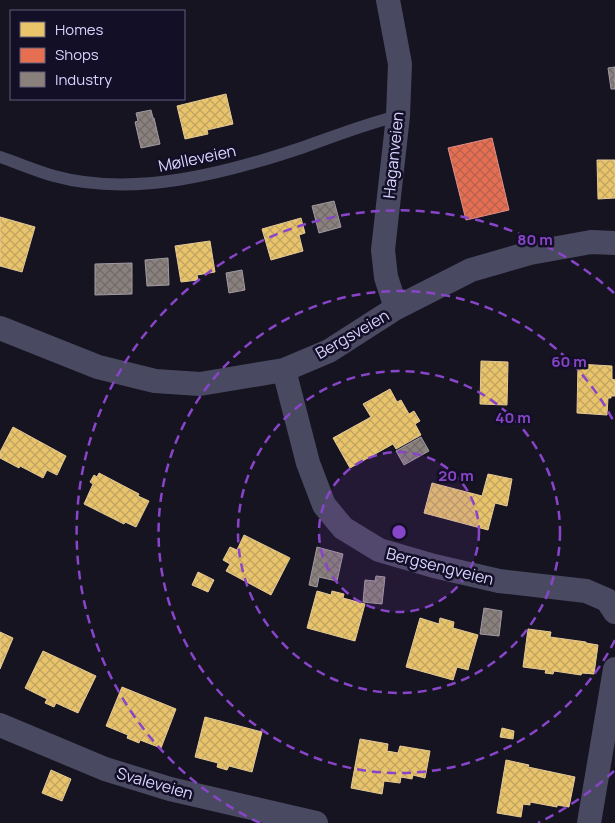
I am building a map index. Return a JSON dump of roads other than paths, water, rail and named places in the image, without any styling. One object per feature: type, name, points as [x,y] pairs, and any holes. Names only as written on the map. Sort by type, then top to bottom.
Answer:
[{"type":"street","name":"Haganveien","points":[[390,8],[400,64],[398,116],[383,250],[386,277],[396,308]]},
{"type":"street","name":"Bergsveien","points":[[0,328],[98,367],[155,381],[200,384],[284,370],[329,351],[396,308],[472,270],[530,253],[591,242],[615,243]]},
{"type":"street","name":"Bergsengveien","points":[[284,370],[308,463],[324,505],[343,528],[379,550],[434,566],[499,580],[586,591],[607,600],[615,612]]},
{"type":"street","points":[[589,823],[615,669]]},
{"type":"street","name":"Svaleveien","points":[[0,724],[106,769],[161,786],[316,823]]},
{"type":"lane","name":"Mølleveien","points":[[0,157],[54,176],[103,184],[155,184],[215,173],[302,148],[374,122],[398,116]]}]
